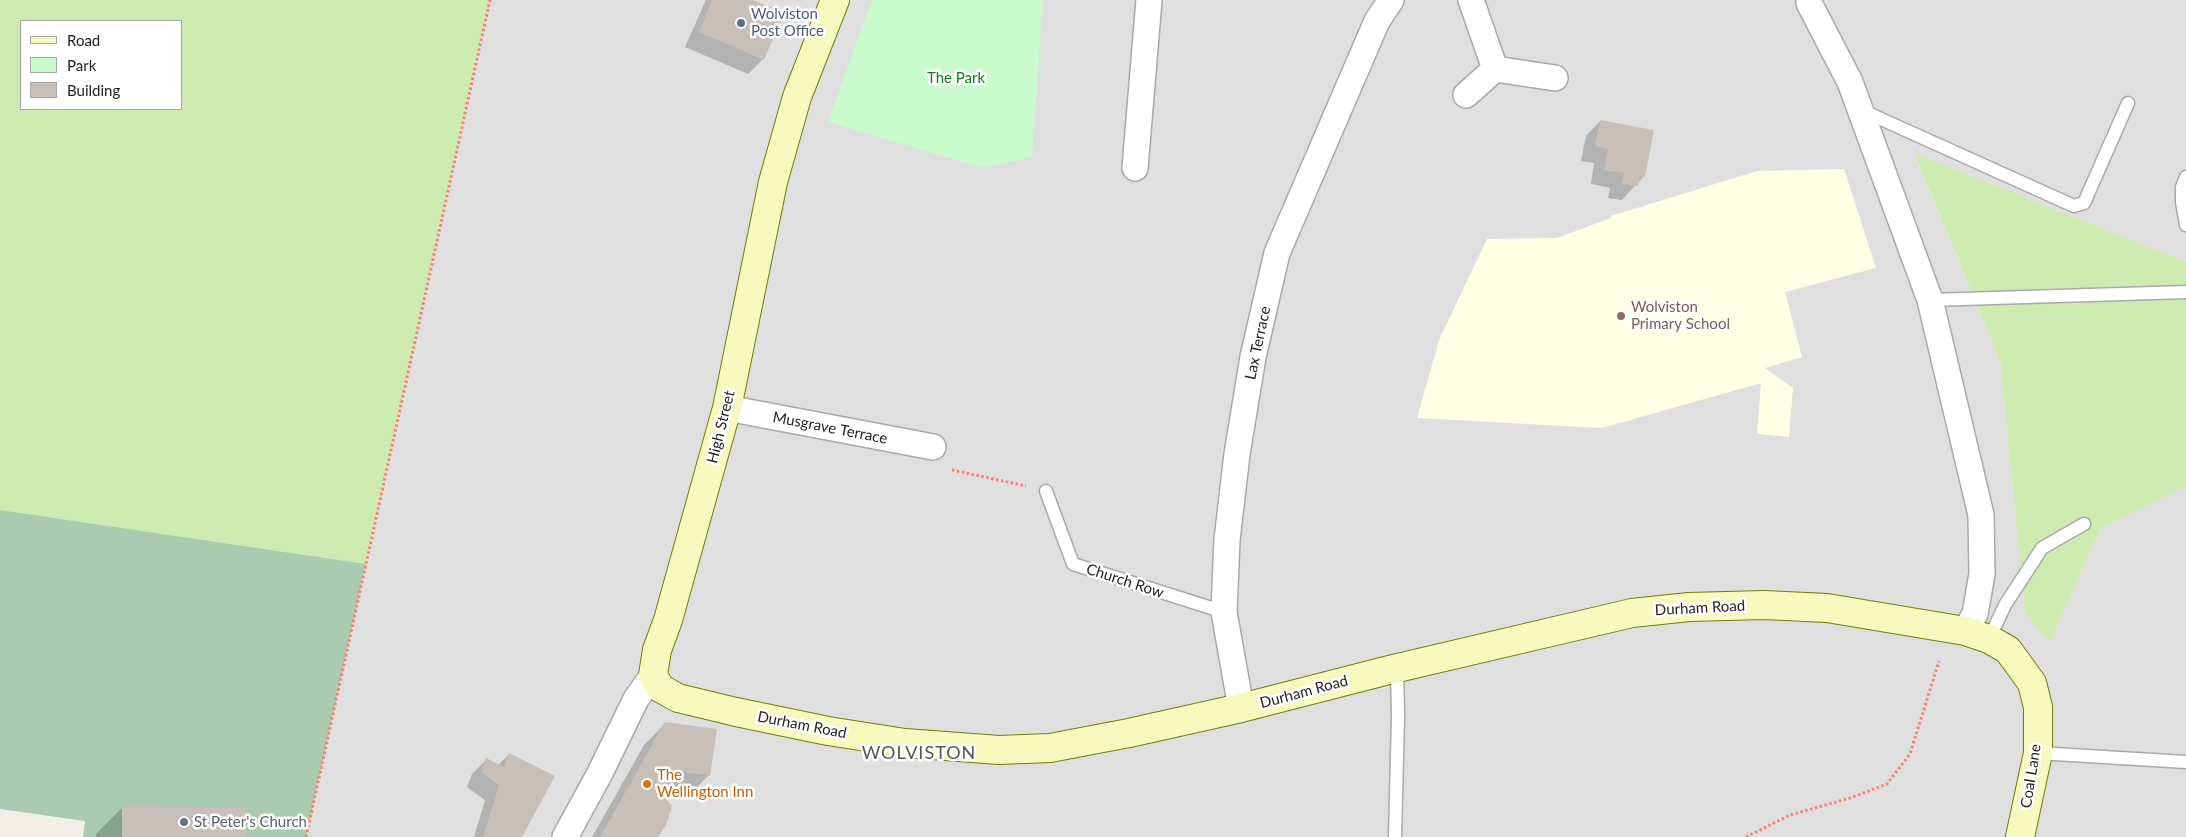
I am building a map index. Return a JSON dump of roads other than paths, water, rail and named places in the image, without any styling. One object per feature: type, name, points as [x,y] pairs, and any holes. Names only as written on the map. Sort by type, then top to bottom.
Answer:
[{"type":"street","name":"High Street","points":[[564,837],[599,775],[636,699],[653,675],[657,650],[668,620],[727,408],[773,182],[797,97],[835,0]]},
{"type":"street","points":[[1135,168],[1148,0]]},
{"type":"street","name":"Lax Terrace","points":[[1241,708],[1224,612],[1227,540],[1237,454],[1254,357],[1276,253],[1377,21],[1391,0]]},
{"type":"street","points":[[1471,0],[1495,69]]},
{"type":"street","points":[[1808,1],[1850,82],[1930,300],[1981,515],[1982,574],[1975,614],[1977,635]]},
{"type":"street","points":[[1495,69],[1555,78]]},
{"type":"street","points":[[1466,95],[1495,69]]},
{"type":"street","name":"Musgrave Terrace","points":[[727,408],[932,447]]},
{"type":"street","name":"Durham Road","points":[[653,675],[660,688],[678,698],[736,712],[828,731],[905,743],[999,750],[1050,748],[1129,733],[1241,708],[1632,613],[1689,607],[1764,605],[1827,608],[1977,635]]},
{"type":"street","name":"Coal Lane","points":[[1977,635],[2008,650],[2032,683],[2038,707],[2038,753],[2020,837]]},
{"type":"lane","points":[[1861,110],[2074,206],[2084,203],[2128,103]]},
{"type":"lane","points":[[2186,177],[2182,187],[2182,202],[2186,225]]},
{"type":"lane","points":[[1930,300],[2186,292]]},
{"type":"lane","name":"Church Row","points":[[1046,491],[1073,564],[1224,612]]},
{"type":"lane","points":[[1977,635],[2005,605],[2042,548],[2084,524]]},
{"type":"lane","points":[[1395,837],[1398,716],[1396,669]]},
{"type":"lane","points":[[2038,753],[2186,762]]},
{"type":"place","name":"Wolviston Post Office","points":[[741,23]]},
{"type":"place","name":"Wolviston Primary School","points":[[1621,316]]},
{"type":"place","name":"The Wellington Inn","points":[[647,784]]},
{"type":"place","name":"St Peter's Church","points":[[184,822]]},
{"type":"district","name":"WOLVISTON","points":[[919,753]]},
{"type":"park label","name":"The Park","points":[[956,78]]}]
